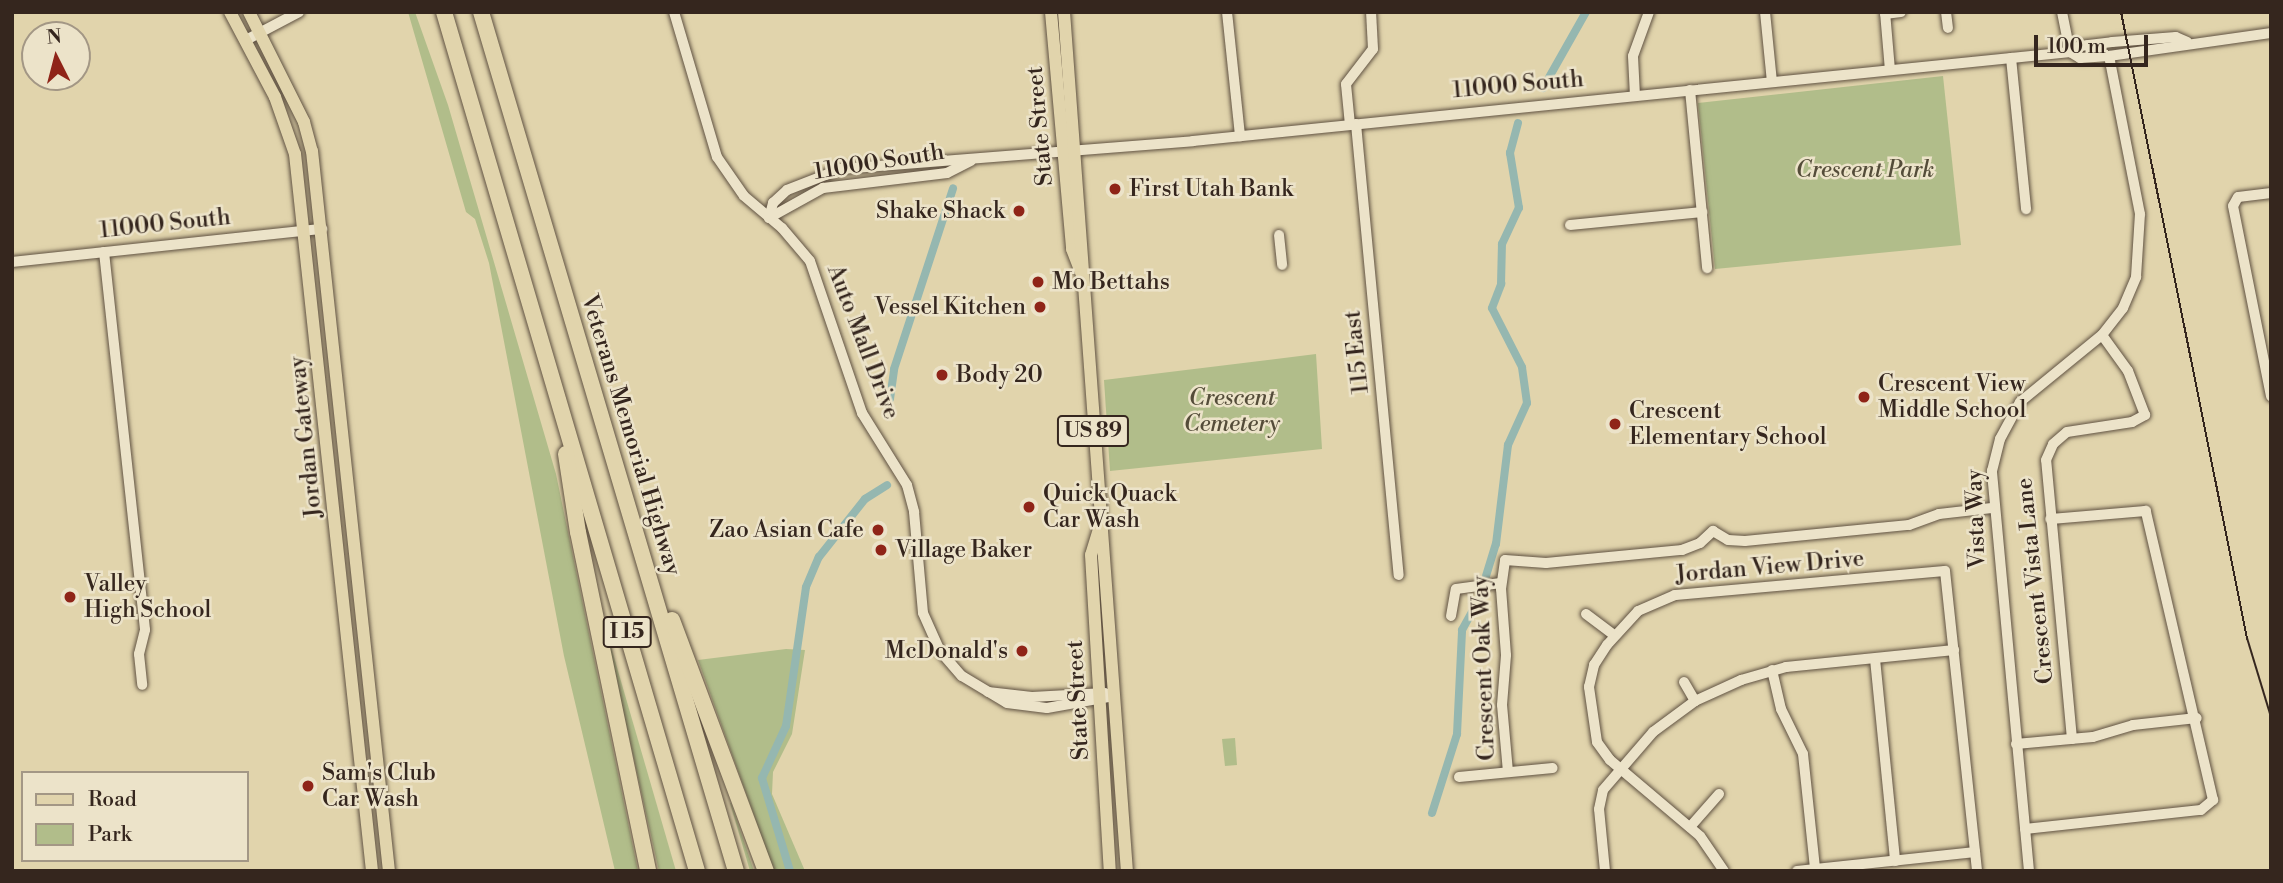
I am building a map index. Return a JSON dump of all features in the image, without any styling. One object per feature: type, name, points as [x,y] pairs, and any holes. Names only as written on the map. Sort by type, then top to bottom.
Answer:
[{"type":"highway","name":"I 15","points":[[444,12],[697,871]]},
{"type":"highway","name":"Veterans Memorial Highway","points":[[481,12],[736,871]]},
{"type":"highway","points":[[557,393],[578,532],[648,871]]},
{"type":"highway","points":[[619,471],[632,486],[672,618],[766,871]]},
{"type":"main road","name":"Jordan Gateway","points":[[230,12],[288,127],[305,231],[372,871]]},
{"type":"main road","name":"Jordan Gateway","points":[[248,12],[304,122],[322,229],[389,871]]},
{"type":"main road","name":"State Street","points":[[1051,12],[1085,248],[1082,275],[1098,529],[1104,553],[1127,871]]},
{"type":"main road","name":"State Street","points":[[1064,12],[1070,151]]},
{"type":"main road","name":"State Street","points":[[1098,529],[1091,555],[1110,871]]},
{"type":"main road","points":[[355,715],[372,713]]},
{"type":"main road","points":[[1107,834],[1115,840],[1118,871]]},
{"type":"street","points":[[246,40],[299,12]]},
{"type":"street","name":"Auto Mall Drive","points":[[674,12],[717,158],[744,196],[800,247],[817,274],[858,401],[910,494],[921,603],[929,633],[954,669],[1001,701],[1036,708],[1114,696]]},
{"type":"street","points":[[1227,12],[1240,136]]},
{"type":"street","name":"115 East","points":[[1371,12],[1373,49],[1346,84],[1353,125],[1399,575]]},
{"type":"street","points":[[1635,96],[1633,56],[1649,12]]},
{"type":"street","points":[[1765,12],[1772,82]]},
{"type":"street","points":[[1890,70],[1885,13],[1901,12]]},
{"type":"street","points":[[1946,12],[1948,28]]},
{"type":"street","points":[[2062,12],[2070,52]]},
{"type":"street","name":"11000 South","points":[[769,218],[781,195],[821,174],[952,158],[971,161],[1240,136],[2070,52],[2080,46],[2134,40],[2176,37],[2187,42],[2271,33]]},
{"type":"street","name":"11000 South","points":[[2070,52],[2080,58],[2109,56],[2178,49],[2187,42]]},
{"type":"street","name":"Vista Way","points":[[2029,871],[1992,508],[1994,460],[2014,410],[2038,384],[2102,335],[2133,287],[2142,236],[2109,56]]},
{"type":"street","points":[[2011,58],[2026,209]]},
{"type":"street","points":[[1690,90],[1707,268]]},
{"type":"street","points":[[2271,193],[2238,197],[2233,209],[2271,396]]},
{"type":"street","points":[[1570,225],[1702,212]]},
{"type":"street","name":"11000 South","points":[[12,262],[322,229]]},
{"type":"street","points":[[1279,235],[1282,265]]},
{"type":"street","points":[[104,252],[145,630],[139,653],[142,685]]},
{"type":"street","name":"Crescent Vista Lane","points":[[2072,739],[2045,468],[2053,444],[2076,428],[2132,422],[2145,415],[2128,371],[2102,335]]},
{"type":"street","name":"Crescent Oak Way","points":[[1508,772],[1502,717],[1506,655],[1501,583],[1502,563],[1510,558],[1546,563],[1669,551],[1695,547],[1713,531],[1728,540],[1745,541],[1909,525],[1939,514],[1992,508]]},
{"type":"street","points":[[2025,829],[2201,810],[2213,800],[2203,769],[2197,718],[2146,511],[2050,519]]},
{"type":"street","name":"Jordan View Drive","points":[[1724,871],[1690,827],[1620,768],[1597,742],[1588,702],[1594,665],[1614,635],[1638,611],[1675,595],[1945,571],[1954,650]]},
{"type":"street","points":[[1451,616],[1456,589],[1501,583]]},
{"type":"street","points":[[1586,614],[1614,635]]},
{"type":"street","points":[[1605,871],[1600,800],[1620,768],[1653,732],[1695,701],[1772,670],[1954,650],[1977,871]]},
{"type":"street","points":[[1875,659],[1895,861]]},
{"type":"street","points":[[1772,670],[1781,709],[1803,754],[1815,869]]},
{"type":"street","points":[[1684,682],[1695,701]]},
{"type":"street","points":[[2016,744],[2072,739],[2133,725],[2197,718]]},
{"type":"street","points":[[1459,777],[1553,768]]},
{"type":"street","points":[[1690,827],[1719,794]]},
{"type":"street","points":[[1797,871],[1975,852]]},
{"type":"green space","points":[[408,12],[415,12],[448,105],[556,474],[638,871],[615,871],[564,656],[489,263],[475,219],[466,212]]},
{"type":"green space","name":"Crescent Park","points":[[1943,76],[1961,245],[1715,269],[1698,103]]},
{"type":"green space","name":"Crescent Cemetery","points":[[1316,354],[1322,449],[1110,471],[1104,380]]},
{"type":"green space","points":[[605,626],[676,871],[659,871]]},
{"type":"green space","points":[[786,649],[805,650],[792,734],[773,772],[772,794],[805,871],[774,871],[698,660]]},
{"type":"green space","points":[[1235,738],[1237,765],[1225,766],[1222,739]]},
{"type":"green space","points":[[731,803],[754,871],[750,871]]},
{"type":"waterway","points":[[1543,88],[1586,12]]},
{"type":"waterway","points":[[1486,576],[1496,544],[1508,445],[1527,403],[1522,367],[1492,308],[1501,284],[1502,244],[1519,208],[1510,153],[1518,123]]},
{"type":"waterway","points":[[890,399],[894,369],[953,188]]},
{"type":"waterway","points":[[790,871],[762,778],[786,726],[806,587],[819,557],[865,499],[887,485]]},
{"type":"waterway","points":[[1432,813],[1457,734],[1462,630],[1483,592]]},
{"type":"tram line","points":[[2121,12],[2247,638],[2271,717]]},
{"type":"place","name":"First Utah Bank","points":[[1115,189]]},
{"type":"place","name":"Shake Shack","points":[[1019,211]]},
{"type":"place","name":"Mo Bettahs","points":[[1038,282]]},
{"type":"place","name":"Vessel Kitchen","points":[[1040,307]]},
{"type":"place","name":"Body 20","points":[[942,375]]},
{"type":"place","name":"Crescent View Middle School","points":[[1864,397]]},
{"type":"place","name":"Crescent Elementary School","points":[[1615,424]]},
{"type":"place","name":"Quick Quack Car Wash","points":[[1029,507]]},
{"type":"place","name":"Zao Asian Cafe","points":[[878,530]]},
{"type":"place","name":"Village Baker","points":[[881,550]]},
{"type":"place","name":"Valley High School","points":[[70,597]]},
{"type":"place","name":"McDonald's","points":[[1022,651]]},
{"type":"place","name":"Sam's Club Car Wash","points":[[308,786]]}]
